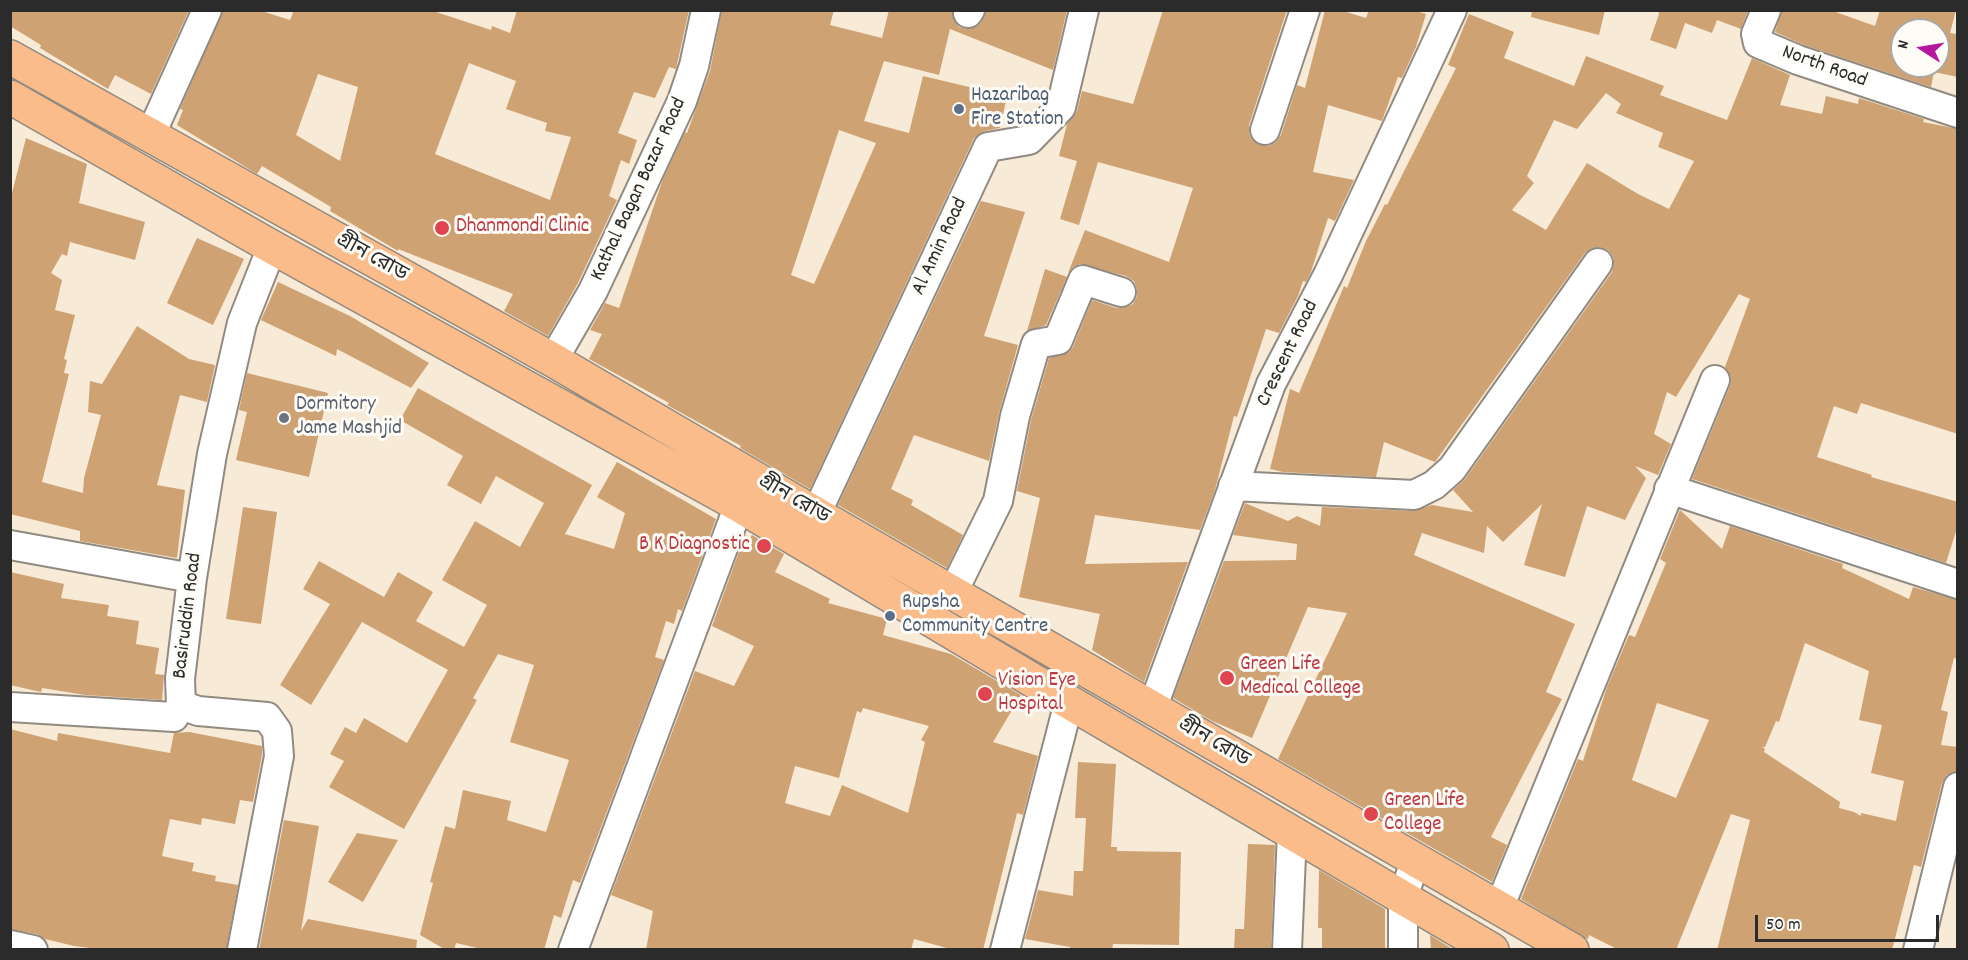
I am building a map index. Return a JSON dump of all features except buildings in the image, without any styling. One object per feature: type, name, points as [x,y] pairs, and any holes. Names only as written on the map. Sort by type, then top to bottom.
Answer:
[{"type":"main road","name":"গ্রীন রোড","points":[[10,57],[553,360],[1152,709],[1572,950]]},
{"type":"main road","name":"গ্রীন রোড","points":[[10,97],[272,247],[739,505],[1492,950]]},
{"type":"street","points":[[150,136],[207,10]]},
{"type":"street","name":"Kathal Bagan Bazar Road","points":[[553,360],[593,291],[682,101],[694,66],[706,10]]},
{"type":"street","name":"Al Amin Road","points":[[816,514],[988,147],[1029,140],[1061,107],[1084,10]]},
{"type":"street","points":[[1266,130],[1305,10]]},
{"type":"street","name":"Crescent Road","points":[[1152,709],[1271,384],[1328,275],[1452,10]]},
{"type":"street","name":"North Road","points":[[1766,10],[1756,34],[1758,44],[1798,60],[1958,113]]},
{"type":"street","name":"Basiruddin Road","points":[[242,950],[279,756],[277,731],[267,717],[198,711],[181,705],[180,679],[192,578],[212,454],[242,323],[272,247]]},
{"type":"street","points":[[1233,486],[1414,495],[1434,485],[1452,469],[1598,263]]},
{"type":"street","points":[[953,592],[998,501],[1015,416],[1036,344],[1058,340],[1083,280],[1121,292]]},
{"type":"street","points":[[1499,908],[1715,380]]},
{"type":"street","points":[[1669,489],[1958,584]]},
{"type":"street","points":[[573,950],[739,505]]},
{"type":"street","points":[[10,545],[192,578]]},
{"type":"street","points":[[1005,950],[1069,702]]},
{"type":"street","points":[[10,707],[174,717],[181,705]]},
{"type":"street","points":[[1918,950],[1958,787]]},
{"type":"street","points":[[1287,950],[1292,832]]},
{"type":"street","points":[[1403,950],[1403,898],[1415,861]]},
{"type":"street","points":[[10,945],[33,950]]},
{"type":"place","name":"Hazaribag Fire Station","points":[[959,109]]},
{"type":"place","name":"Dhanmondi Clinic","points":[[442,228]]},
{"type":"place","name":"Dormitory Jame Mashjid","points":[[284,418]]},
{"type":"place","name":"B K Diagnostic","points":[[764,546]]},
{"type":"place","name":"Rupsha Community Centre","points":[[890,616]]},
{"type":"place","name":"Green Life Medical College","points":[[1227,678]]},
{"type":"place","name":"Vision Eye Hospital","points":[[985,694]]},
{"type":"place","name":"Green Life College","points":[[1371,814]]}]
